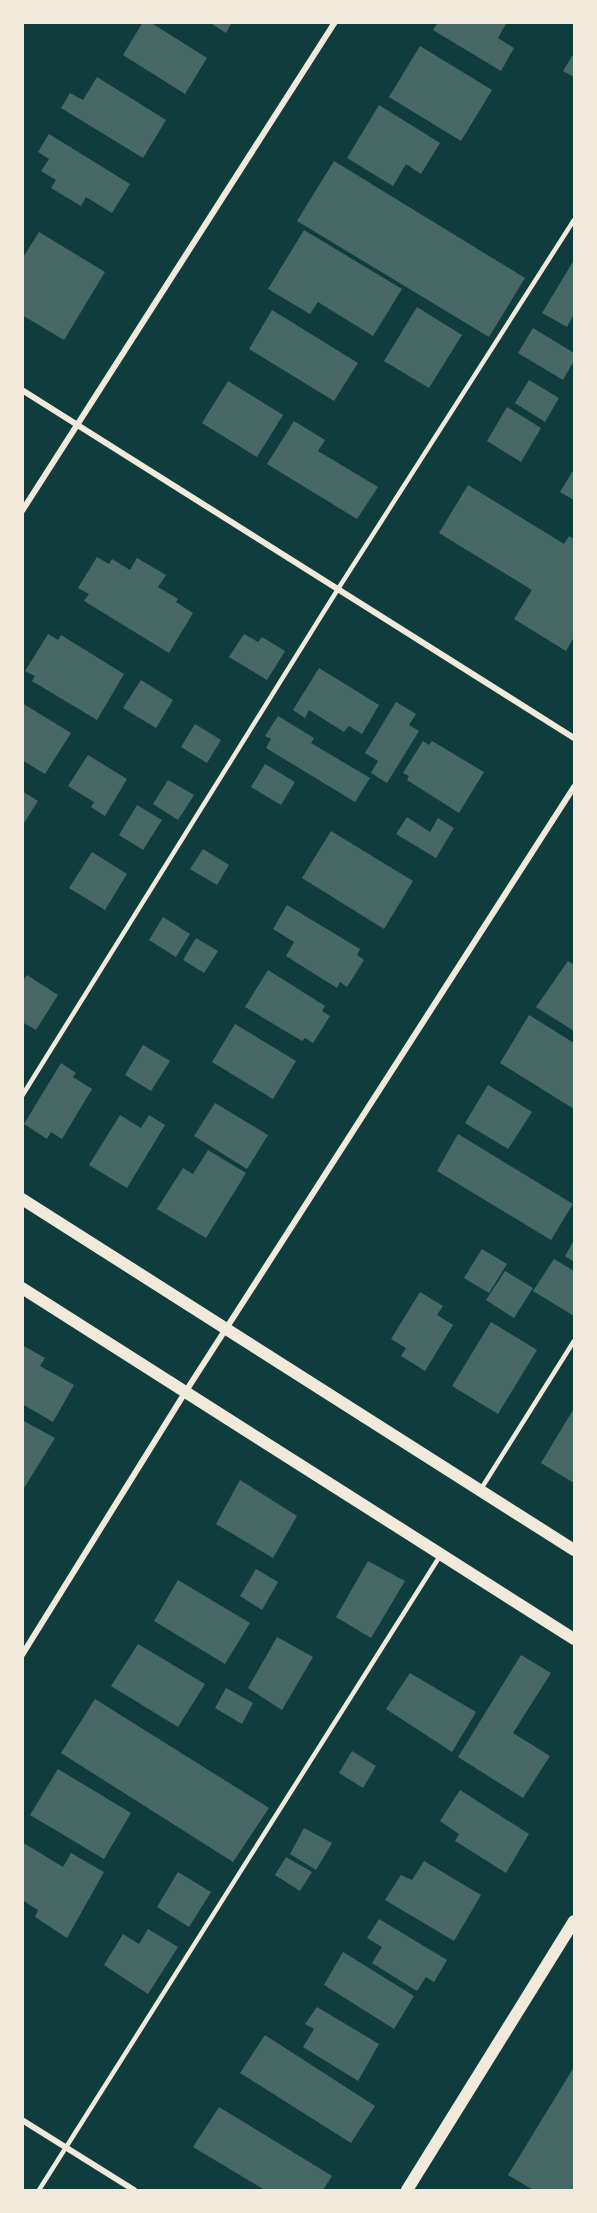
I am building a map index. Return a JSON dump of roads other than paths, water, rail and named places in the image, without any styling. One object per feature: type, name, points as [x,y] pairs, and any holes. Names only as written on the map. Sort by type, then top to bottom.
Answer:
[{"type":"main road","points":[[22,1199],[574,1550]]},
{"type":"main road","points":[[22,1288],[574,1639]]},
{"type":"main road","points":[[407,2190],[574,1921]]},
{"type":"street","points":[[22,511],[335,22]]},
{"type":"street","points":[[22,390],[574,738]]},
{"type":"street","points":[[22,1655],[226,1328],[574,787]]},
{"type":"street","points":[[22,2120],[134,2190]]},
{"type":"lane","points":[[22,1096],[338,589],[574,220]]},
{"type":"lane","points":[[481,1490],[574,1341]]},
{"type":"lane","points":[[39,2190],[441,1554]]}]
